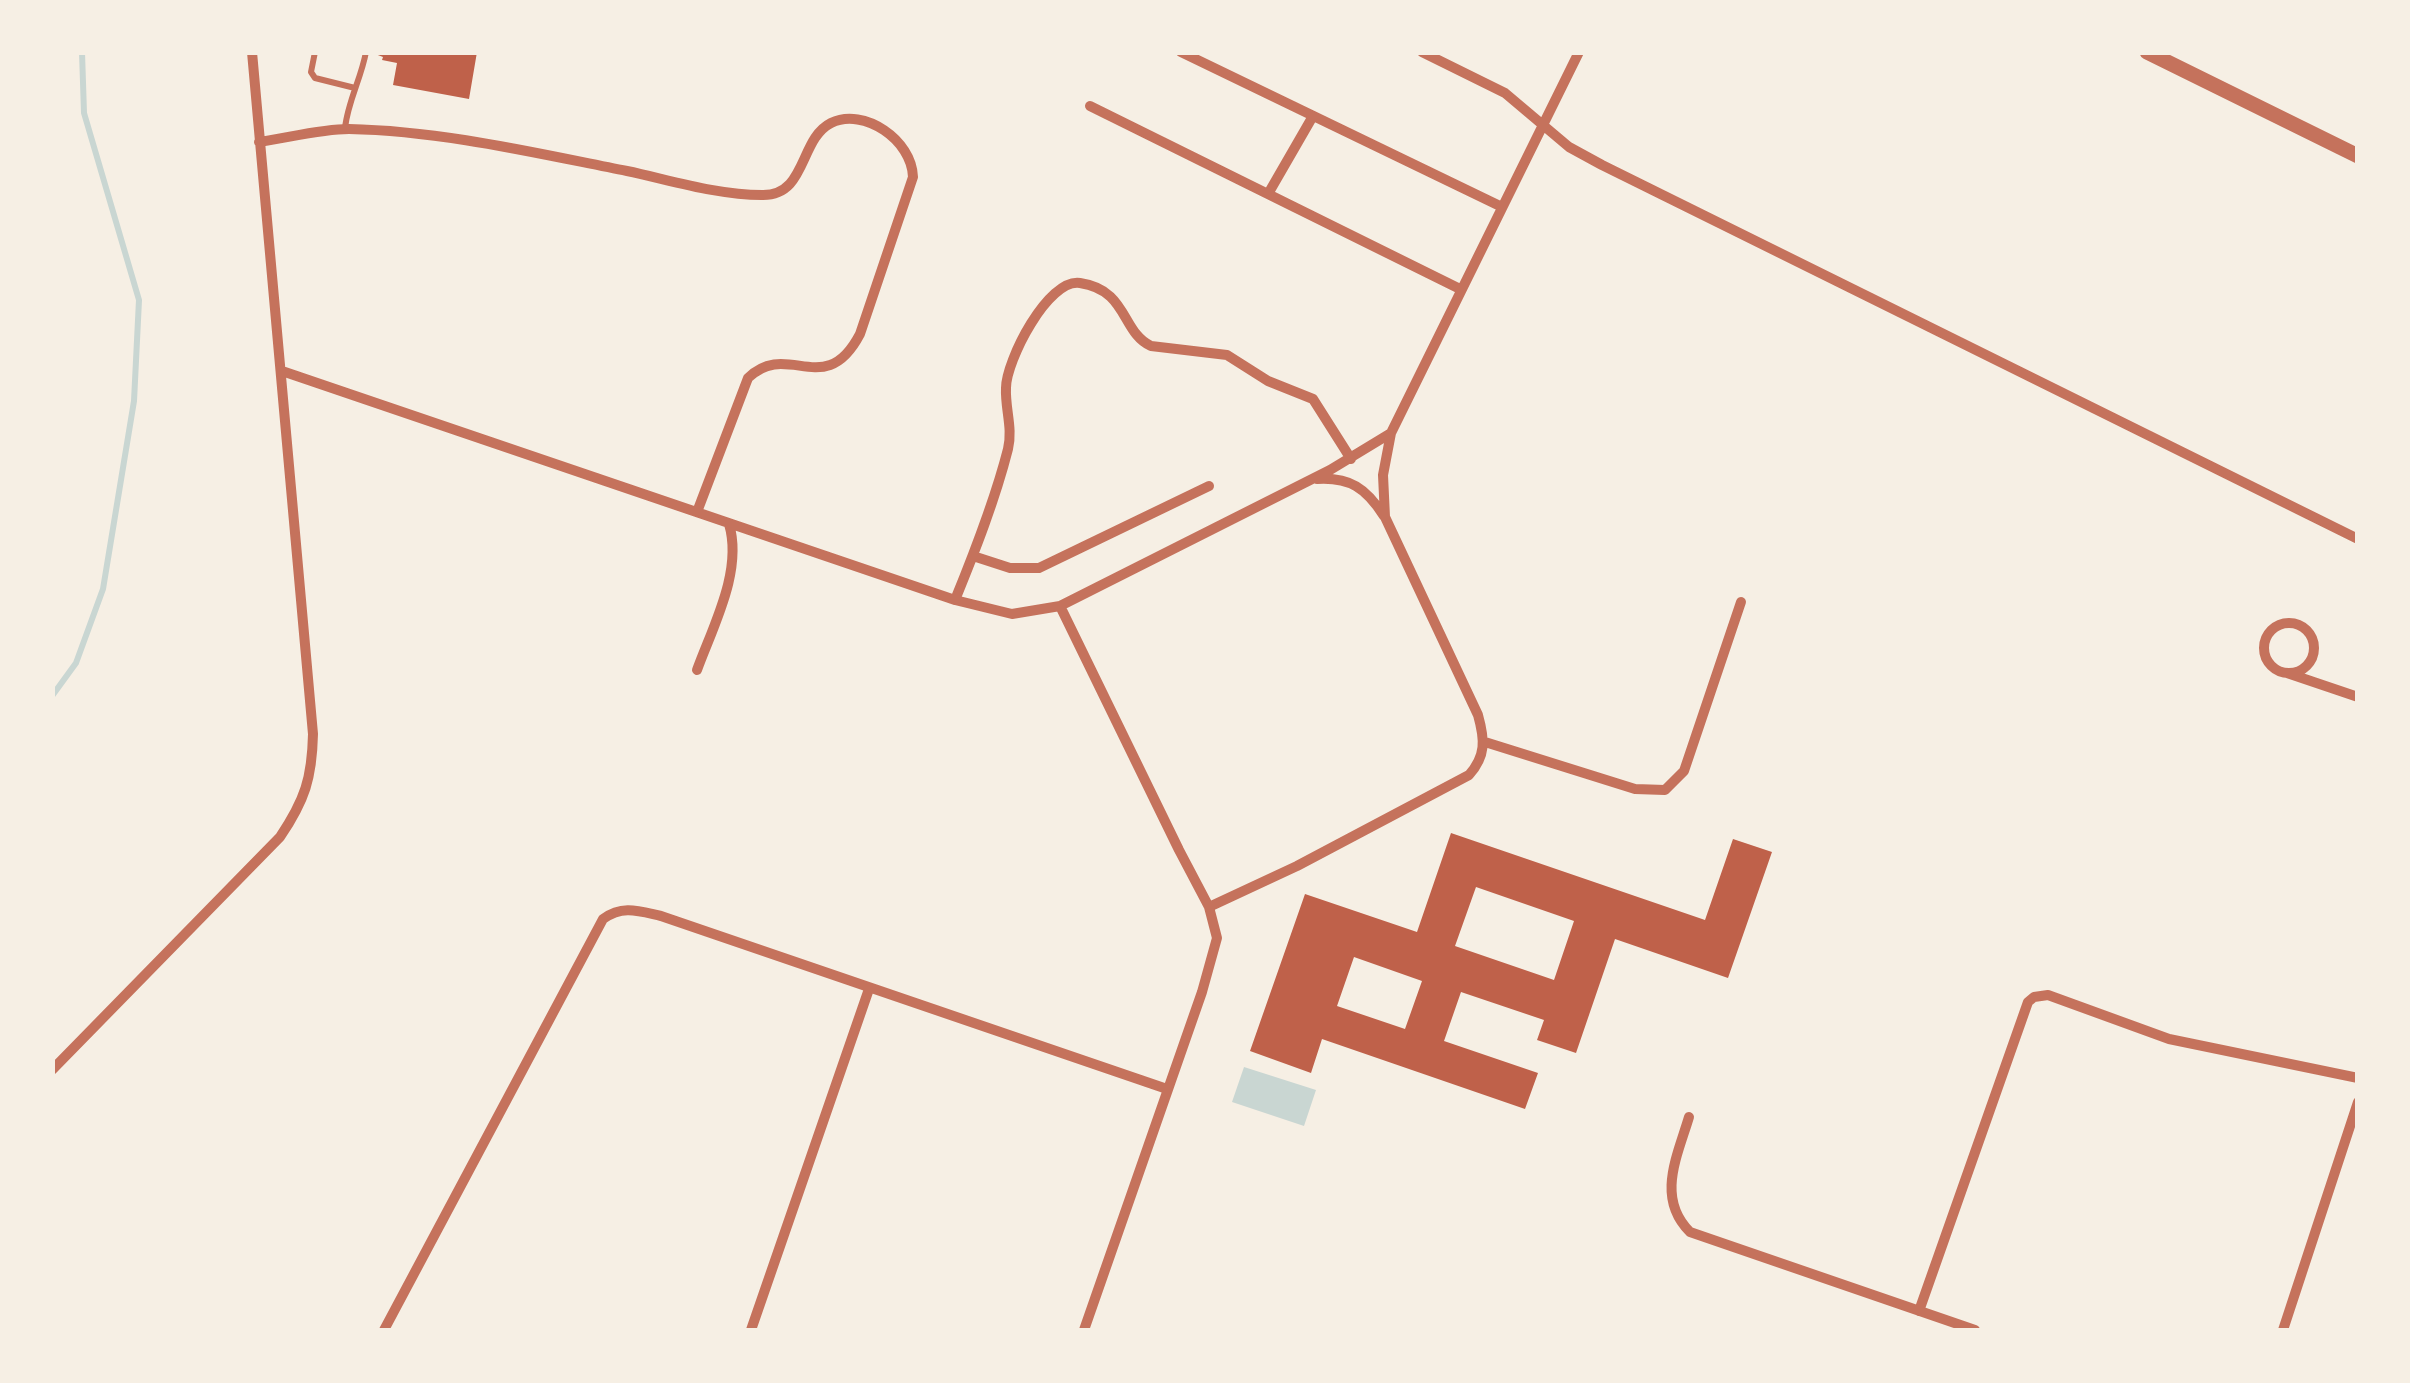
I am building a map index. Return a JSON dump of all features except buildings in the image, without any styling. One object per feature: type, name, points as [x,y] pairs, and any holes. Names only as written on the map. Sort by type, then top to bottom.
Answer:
[{"type":"street","points":[[52,1070],[280,836],[307,792],[312,768],[314,734],[252,52]]},
{"type":"street","points":[[1181,52],[1502,207]]},
{"type":"street","points":[[1422,52],[1505,93],[1568,146],[1602,165],[2358,539]]},
{"type":"street","points":[[1385,517],[1383,475],[1391,433],[1579,52]]},
{"type":"street","points":[[2147,52],[2358,156]]},
{"type":"street","points":[[1090,106],[1460,289]]},
{"type":"street","points":[[1268,194],[1313,116]]},
{"type":"street","points":[[258,142],[344,129],[437,135],[768,196],[789,186],[816,136],[833,122],[857,120],[900,141],[913,161],[913,177],[851,351],[830,366],[764,366],[748,378],[697,512]]},
{"type":"street","points":[[955,600],[1009,446],[1008,378],[1040,308],[1053,293],[1073,282],[1110,295],[1120,304],[1142,342],[1228,354],[1268,382],[1312,400],[1351,460]]},
{"type":"street","points":[[282,371],[955,600],[1012,614],[1060,606],[1351,460],[1391,433]]},
{"type":"street","points":[[1209,907],[1469,776],[1482,756],[1484,742],[1478,716],[1385,517],[1361,487],[1344,480],[1310,480]]},
{"type":"street","points":[[973,556],[1010,568],[1039,568],[1209,486]]},
{"type":"street","points":[[697,670],[732,566],[734,538],[729,524]]},
{"type":"street","points":[[1484,742],[1635,789],[1665,790],[1684,771],[1741,602]]},
{"type":"street","points":[[1060,606],[1209,907],[1217,938],[1202,992],[1084,1330]]},
{"type":"street","points":[[2287,673],[2303,668],[2314,648],[2309,634],[2289,624],[2274,628],[2264,642],[2266,660],[2287,673],[2358,697]]},
{"type":"street","points":[[384,1330],[603,920],[616,910],[661,916],[1167,1090]]},
{"type":"street","points":[[752,1330],[869,989]]},
{"type":"street","points":[[1918,1312],[2028,1002],[2034,997],[2048,996],[2169,1038],[2358,1078]]},
{"type":"street","points":[[2283,1330],[2356,1110]]},
{"type":"street","points":[[1689,1117],[1672,1173],[1670,1198],[1680,1222],[1690,1232],[1975,1330]]},
{"type":"lane","points":[[315,52],[311,72],[314,78],[355,88]]},
{"type":"lane","points":[[344,129],[366,52]]},
{"type":"shaded area","points":[[1244,1067],[1316,1090],[1304,1126],[1232,1102]]},
{"type":"waterway","points":[[52,696],[76,663],[103,589],[134,401],[139,300],[84,113],[82,52]]}]
